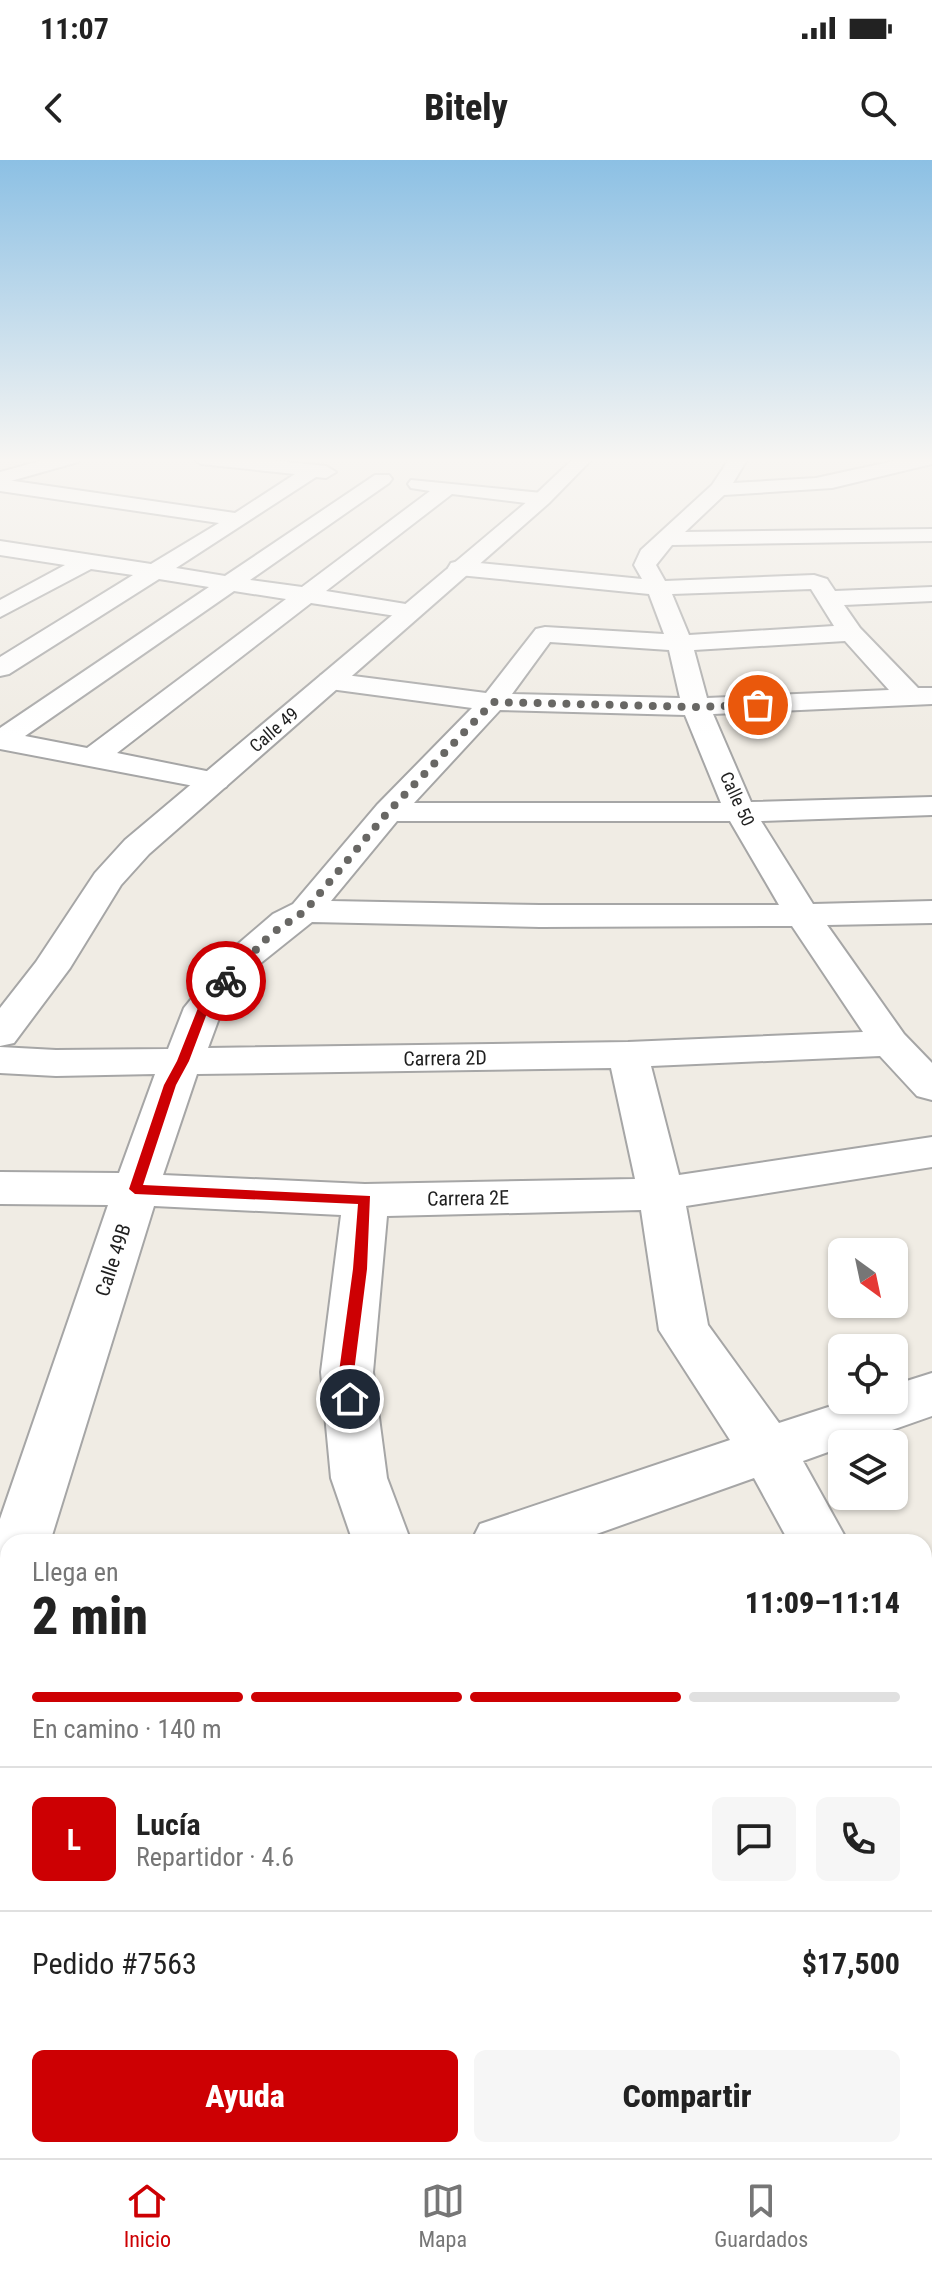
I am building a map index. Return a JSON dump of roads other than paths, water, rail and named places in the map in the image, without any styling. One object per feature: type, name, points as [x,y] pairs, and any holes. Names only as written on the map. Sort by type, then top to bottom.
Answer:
[{"type":"street","points":[[0,668],[188,551]]},
{"type":"street","points":[[1,740],[279,551]]},
{"type":"street","points":[[94,757],[365,551]]},
{"type":"street","name":"Calle 49","points":[[0,1034],[51,968],[107,880],[137,847],[479,551]]},
{"type":"street","name":"Calle 50","points":[[653,551],[645,565],[658,588],[680,643],[696,707],[740,812],[803,916],[890,1043],[932,1087]]},
{"type":"street","points":[[6,552],[88,561],[409,611]]},
{"type":"street","points":[[0,610],[88,561]]},
{"type":"street","points":[[459,568],[658,588],[819,584],[851,633],[922,697]]},
{"type":"street","points":[[829,598],[932,594]]},
{"type":"street","points":[[680,643],[851,633]]},
{"type":"street","name":"Calle 49B","points":[[24,1534],[170,1085],[183,1061],[203,1008],[244,958],[286,922],[305,911],[388,812],[493,702],[539,638],[545,634],[680,643]]},
{"type":"street","points":[[330,681],[493,702],[696,707],[922,697]]},
{"type":"street","points":[[1,740],[215,781]]},
{"type":"street","points":[[388,812],[740,812],[932,806]]},
{"type":"street","points":[[305,911],[466,916],[803,916],[932,912]]},
{"type":"street","name":"Carrera 2D","points":[[0,1060],[56,1063],[628,1055],[890,1043]]},
{"type":"street","points":[[628,1055],[661,1194],[684,1330],[767,1450],[814,1534]]},
{"type":"street","name":"Carrera 2E","points":[[0,1188],[135,1189],[365,1200],[661,1194],[932,1152]]},
{"type":"street","points":[[365,1200],[347,1372],[359,1478],[379,1534]]},
{"type":"street","points":[[523,1534],[932,1394]]}]
